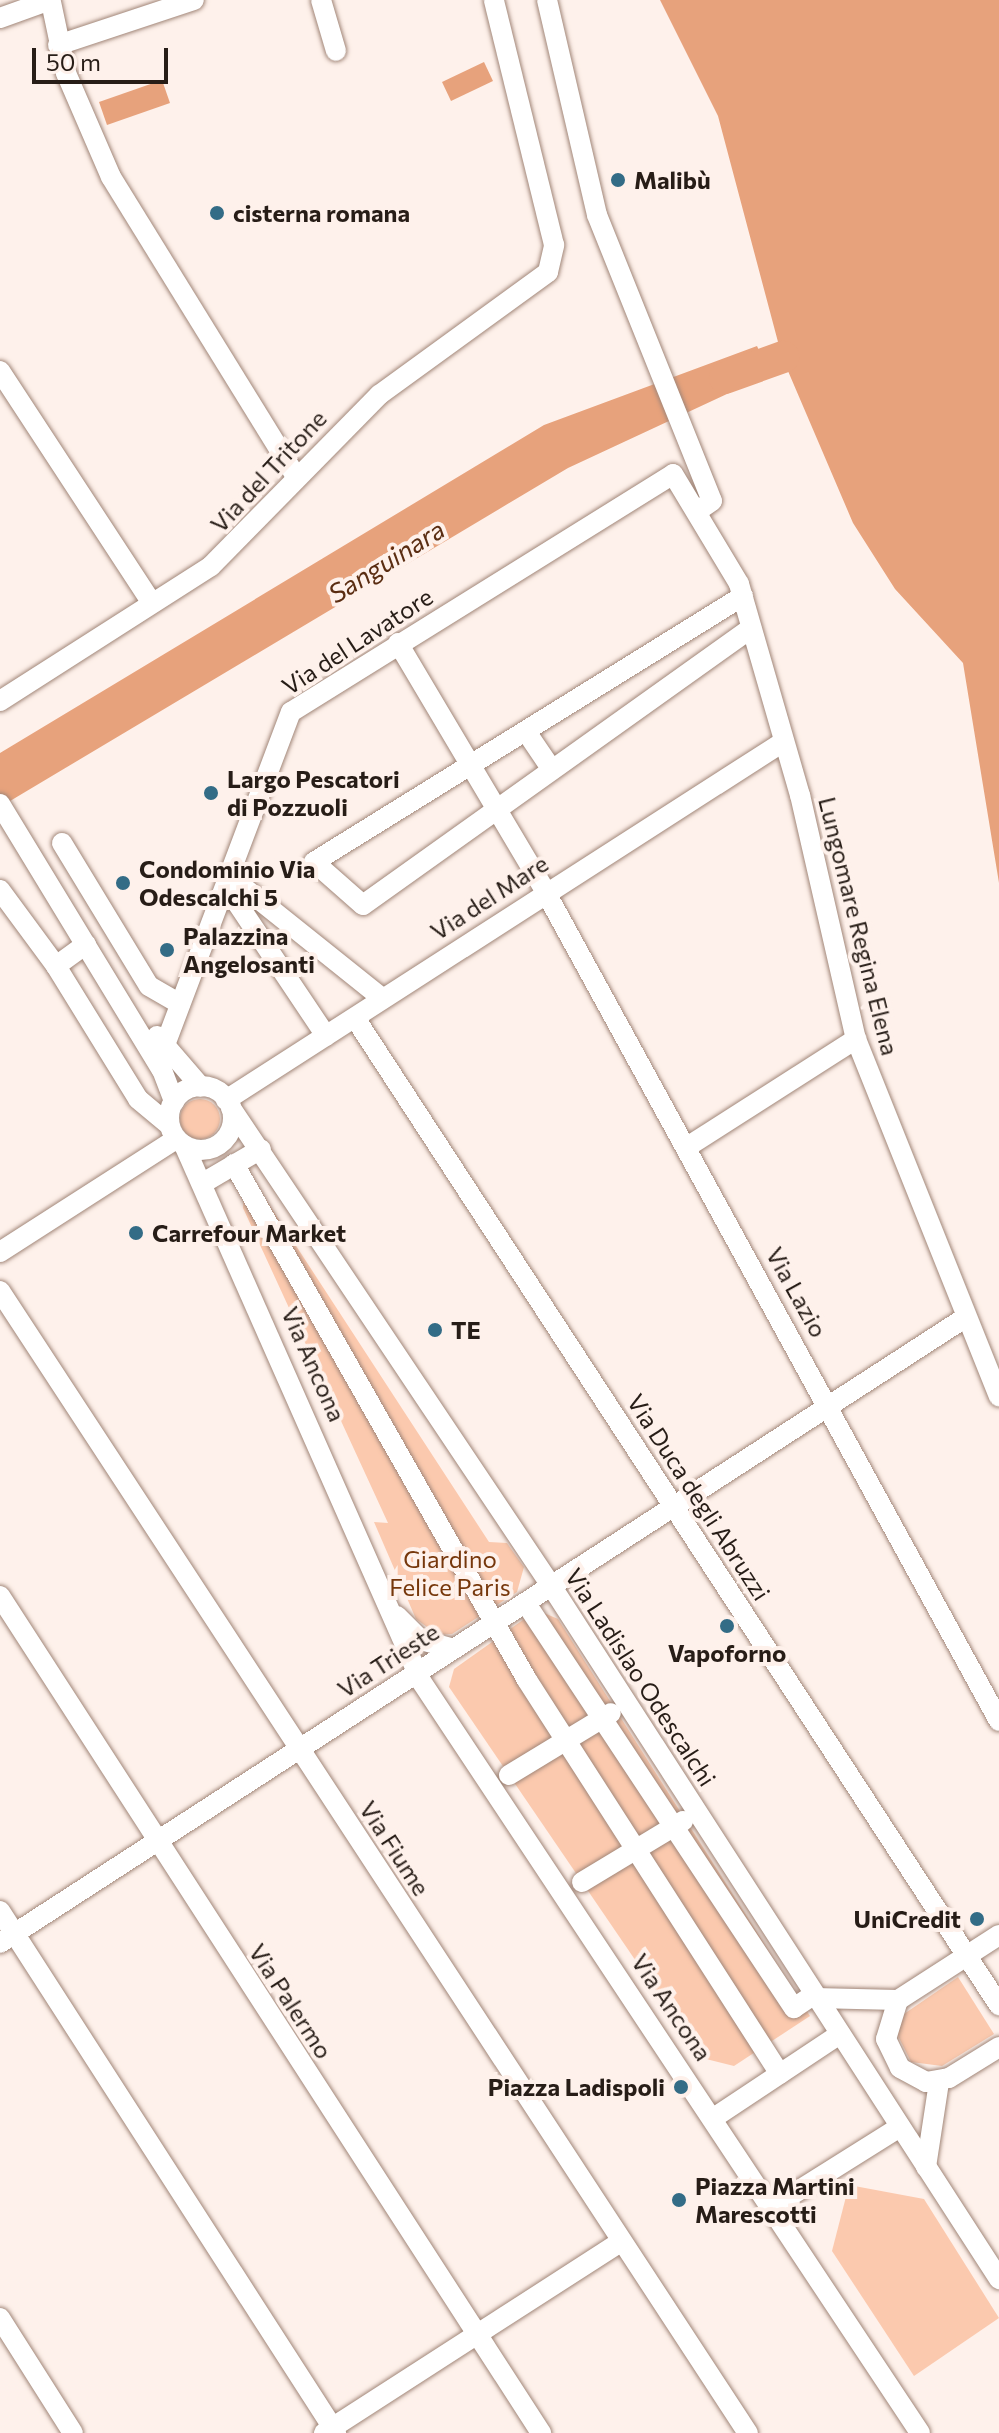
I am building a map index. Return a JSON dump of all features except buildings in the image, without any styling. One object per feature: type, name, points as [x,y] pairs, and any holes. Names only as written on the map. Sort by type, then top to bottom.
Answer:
[{"type":"street","points":[[58,45],[194,0]]},
{"type":"street","points":[[321,0],[336,51]]},
{"type":"street","name":"Via del Tritone","points":[[0,701],[242,541],[296,476],[379,395],[537,282],[555,257],[494,0]]},
{"type":"street","points":[[547,0],[597,215],[609,233],[696,474],[712,501],[699,510]]},
{"type":"street","points":[[0,18],[52,8],[58,45],[77,106],[145,239],[296,476]]},
{"type":"street","points":[[0,371],[152,603]]},
{"type":"street","name":"Via del Lavatore","points":[[165,1045],[229,883],[291,712],[662,475],[679,479],[699,510]]},
{"type":"street","name":"Lungomare Regina Elena","points":[[699,510],[743,596],[783,742],[856,1039],[999,1396]]},
{"type":"street","points":[[743,596],[475,767],[314,862],[363,905],[493,806],[751,628]]},
{"type":"street","points":[[700,623],[719,650]]},
{"type":"street","name":"Via Lazio","points":[[398,643],[475,767],[493,806],[545,891],[831,1406],[999,1721]]},
{"type":"street","points":[[527,733],[550,767]]},
{"type":"street","name":"Via del Mare","points":[[229,1104],[545,891],[783,742]]},
{"type":"street","points":[[0,804],[86,944],[174,1102],[176,1136]]},
{"type":"street","points":[[62,843],[149,986],[180,1004]]},
{"type":"street","points":[[229,883],[383,999]]},
{"type":"street","points":[[229,883],[326,1036]]},
{"type":"street","points":[[0,890],[56,966],[138,1099],[176,1136],[219,1144],[231,1128],[229,1104],[201,1087],[86,944]]},
{"type":"street","points":[[56,966],[86,944]]},
{"type":"street","name":"Via Duca degli Abruzzi","points":[[355,1018],[999,2005]]},
{"type":"street","points":[[687,1147],[856,1039]]},
{"type":"street","points":[[174,1102],[201,1087]]},
{"type":"street","name":"Via Ladislao Odescalchi","points":[[229,1104],[552,1587],[625,1706],[999,2279]]},
{"type":"street","points":[[0,1252],[176,1136]]},
{"type":"street","name":"Via Ancona","points":[[176,1136],[203,1183],[391,1606],[417,1673],[774,2206],[920,2433]]},
{"type":"street","points":[[203,1183],[261,1149]]},
{"type":"street","points":[[234,1164],[494,1622],[566,1741],[780,2074]]},
{"type":"street","name":"Via Fiume","points":[[0,1291],[748,2433]]},
{"type":"street","name":"Via Trieste","points":[[7,1939],[966,1317]]},
{"type":"street","name":"Via Palermo","points":[[0,1596],[156,1842],[541,2433]]},
{"type":"street","name":"Via Ancona","points":[[391,1606],[416,1636],[454,1649]]},
{"type":"street","points":[[529,1608],[794,2008],[814,1996],[898,2000]]},
{"type":"street","points":[[509,1775],[625,1706]]},
{"type":"street","points":[[582,1882],[697,1812]]},
{"type":"street","points":[[0,1911],[7,1939],[331,2431],[622,2241]]},
{"type":"street","points":[[999,1935],[965,1954],[898,2000],[887,2029],[891,2054],[914,2079],[939,2082],[999,2047]]},
{"type":"street","points":[[715,2117],[840,2034]]},
{"type":"street","points":[[926,2167],[939,2082]]},
{"type":"street","points":[[774,2206],[900,2127]]},
{"type":"street","points":[[0,2318],[73,2433]]},
{"type":"green space","points":[[200,1099],[214,1105],[220,1119],[214,1133],[200,1139],[186,1133],[180,1119],[186,1105]]},
{"type":"green space","name":"Giardino Felice Paris","points":[[259,1189],[489,1542],[507,1543],[524,1567],[517,1592],[452,1634],[438,1635],[416,1619],[374,1522],[388,1523],[243,1208],[244,1194]]},
{"type":"green space","points":[[537,1610],[558,1619],[810,2016],[734,2066],[702,2058],[449,1687],[454,1669]]},
{"type":"green space","points":[[958,1977],[994,2034],[942,2066],[911,2062],[897,2034],[904,2014]]},
{"type":"green space","points":[[849,2185],[924,2199],[999,2318],[914,2376],[832,2251]]},
{"type":"water","points":[[660,0],[999,0],[999,883],[963,663],[895,589],[853,523],[782,357],[718,116]]},
{"type":"water","points":[[484,62],[493,81],[451,101],[442,82]]},
{"type":"water","points":[[162,80],[170,103],[107,125],[99,102]]},
{"type":"water","points":[[757,346],[770,374],[568,468],[0,807],[0,753],[544,425]]},
{"type":"waterway","name":"Sanguinara","points":[[725,378],[783,357]]},
{"type":"place","name":"Malibù","points":[[618,180]]},
{"type":"place","name":"cisterna romana","points":[[217,213]]},
{"type":"place","name":"Largo Pescatori di Pozzuoli","points":[[211,793]]},
{"type":"place","name":"Condominio Via Odescalchi 5","points":[[123,883]]},
{"type":"place","name":"Palazzina Angelosanti","points":[[167,950]]},
{"type":"place","name":"Carrefour Market","points":[[136,1233]]},
{"type":"place","name":"TE","points":[[435,1330]]},
{"type":"place","name":"Vapoforno","points":[[727,1626]]},
{"type":"place","name":"UniCredit","points":[[977,1919]]},
{"type":"place","name":"Piazza Ladispoli","points":[[681,2087]]},
{"type":"place","name":"Piazza Martini Marescotti","points":[[679,2200]]}]
